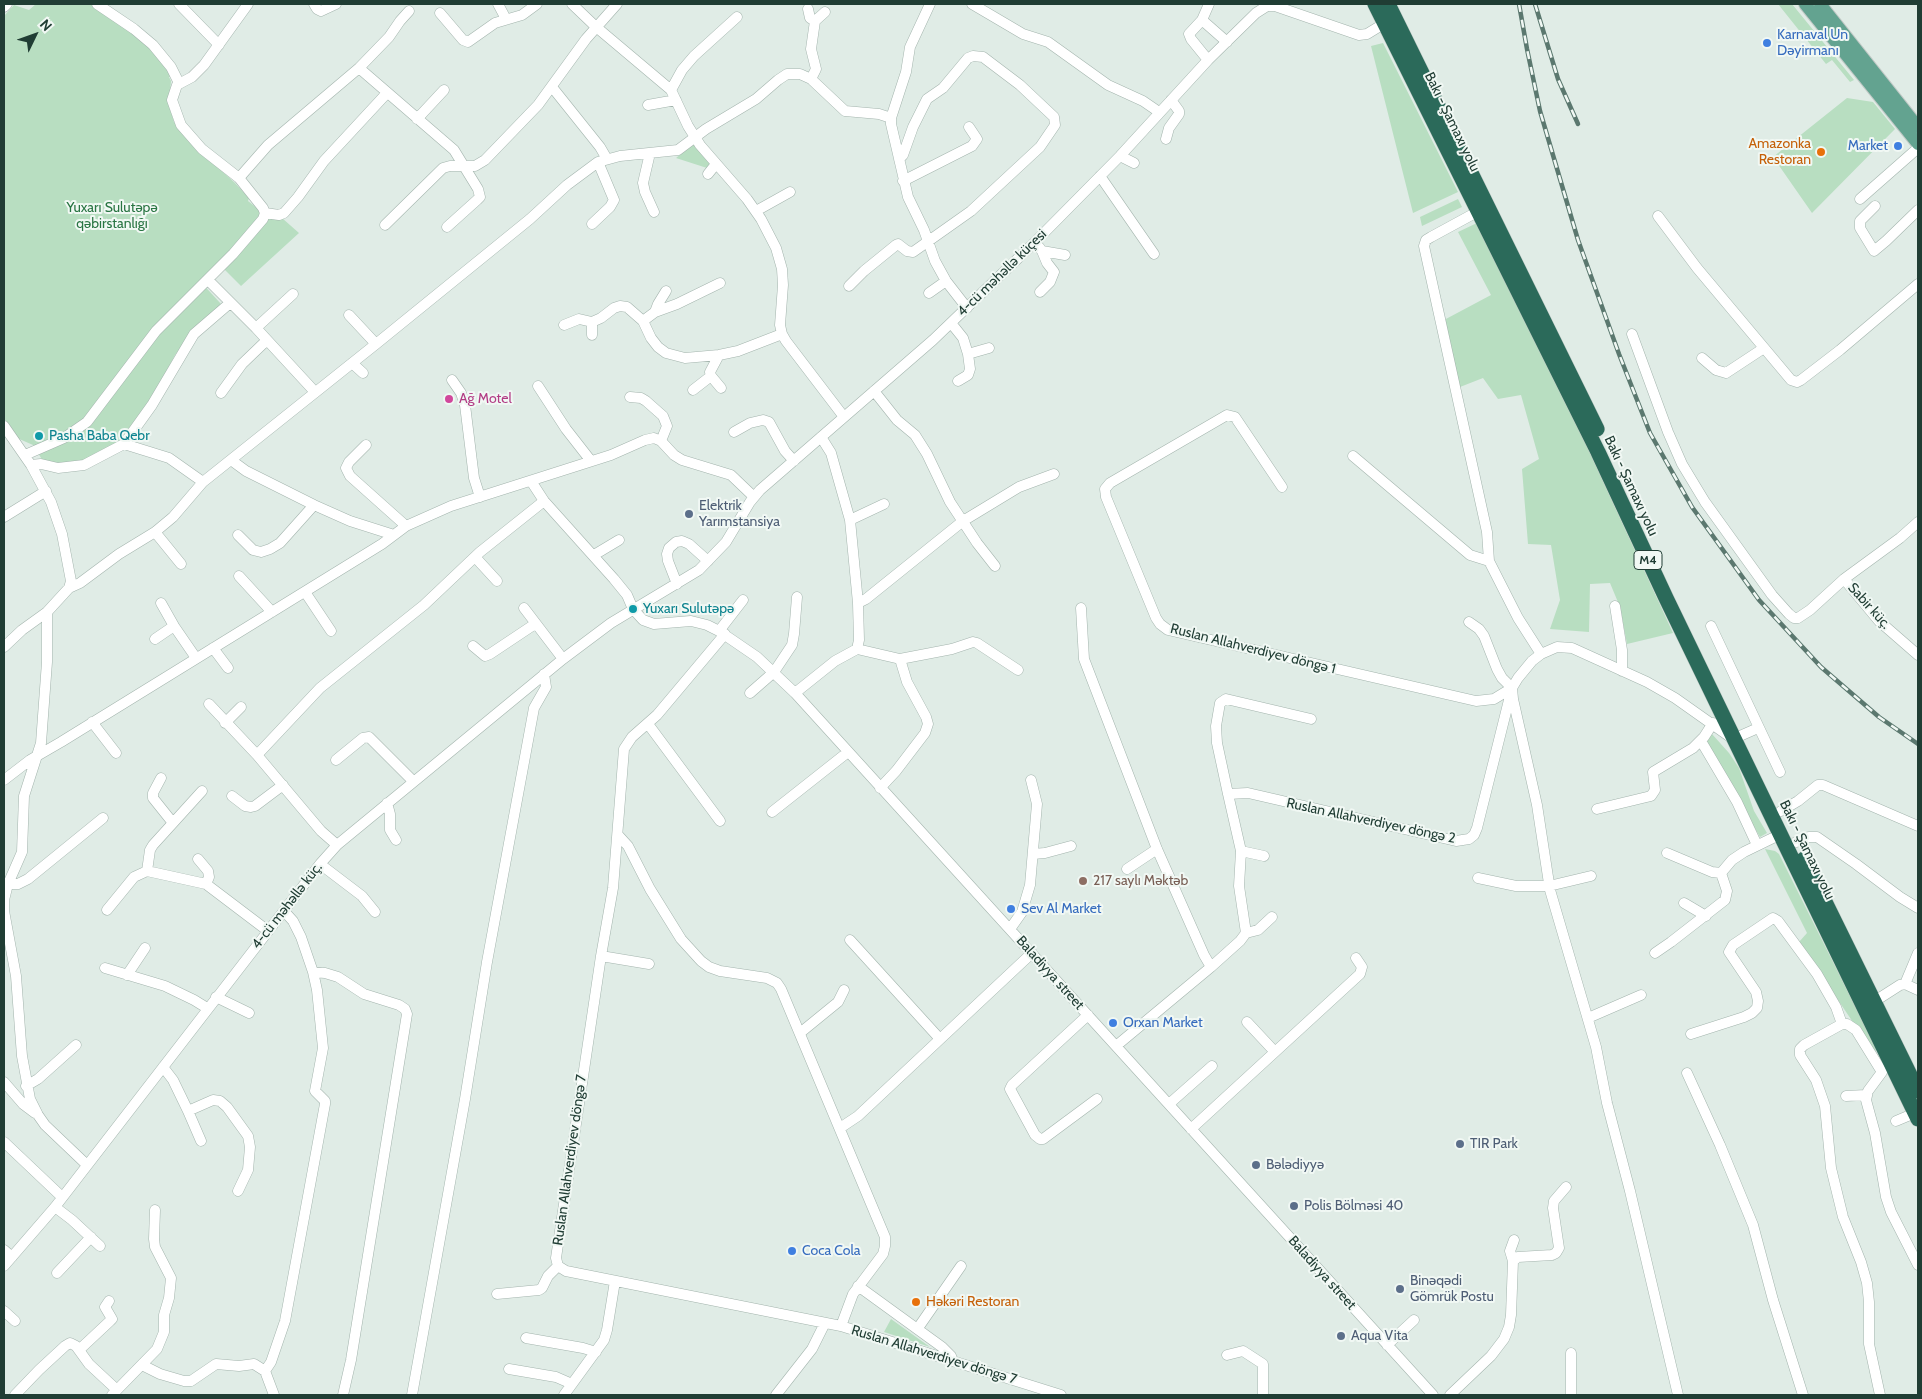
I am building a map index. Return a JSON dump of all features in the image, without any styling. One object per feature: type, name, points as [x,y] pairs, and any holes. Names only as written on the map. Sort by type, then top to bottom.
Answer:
[{"type":"highway","name":"Bakı - Şamaxı yolu","points":[[1375,4],[1598,452],[1666,598],[1781,811],[1918,1092]]},
{"type":"highway","name":"Bakı - Şamaxı yolu","points":[[1388,4],[1607,448],[1675,593],[1888,1070],[1917,1116]]},
{"type":"main road","points":[[1805,4],[1918,144]]},
{"type":"main road","points":[[1820,4],[1918,127]]},
{"type":"street","points":[[4,7],[7,4]]},
{"type":"street","points":[[97,4],[134,29],[153,45],[171,67],[179,82]]},
{"type":"street","points":[[179,4],[219,45]]},
{"type":"street","points":[[248,4],[197,73],[179,82],[174,90],[172,100],[181,125],[202,150],[239,178],[265,213],[279,215],[284,213],[324,161],[387,93]]},
{"type":"street","points":[[314,4],[317,9],[322,11],[336,4]]},
{"type":"street","points":[[498,4],[506,19]]},
{"type":"street","points":[[440,13],[463,40],[468,42],[495,22],[522,15],[537,4]]},
{"type":"street","points":[[385,225],[443,168],[450,166],[475,166],[485,160],[523,122],[552,87],[596,26],[616,4]]},
{"type":"street","points":[[930,4],[910,47],[906,72],[891,118],[892,135],[908,196],[935,261],[946,281],[967,308]]},
{"type":"street","points":[[972,4],[1023,34],[1048,42],[1108,85],[1143,101],[1159,112]]},
{"type":"street","points":[[1208,60],[1189,34],[1202,20],[1209,4]]},
{"type":"street","points":[[577,6],[596,26],[671,90],[695,137],[756,211],[780,258],[783,285],[780,325],[782,334],[844,417]]},
{"type":"street","name":"4-cü məhəllə küçesi","points":[[633,609],[690,576],[708,561],[726,542],[754,497],[1038,247],[1170,100],[1256,13],[1266,6],[1284,8],[1359,35],[1367,34],[1385,23]]},
{"type":"street","points":[[808,9],[810,18],[815,21]]},
{"type":"street","points":[[239,178],[268,145],[359,68],[389,37],[409,11]]},
{"type":"street","points":[[811,79],[816,69],[811,49],[815,21],[825,12]]},
{"type":"street","points":[[671,90],[682,70],[694,56],[737,17]]},
{"type":"street","points":[[1202,20],[1227,42]]},
{"type":"street","points":[[849,286],[896,245],[898,244],[907,251],[913,252],[971,211],[1040,147],[1055,125],[1054,117],[1020,85],[983,58],[972,56],[968,58],[943,88],[927,99],[913,127],[903,155],[898,159]]},
{"type":"street","points":[[359,68],[454,150],[478,188],[480,197],[447,227]]},
{"type":"street","points":[[4,647],[22,630],[47,612],[69,588],[80,583],[119,554],[156,532],[173,517],[203,482],[530,219],[567,185],[602,160],[650,153],[675,152],[695,137],[756,100],[787,74],[800,74],[811,79],[845,111],[879,114],[891,118]]},
{"type":"street","points":[[552,87],[600,147],[614,200],[610,207],[592,224]]},
{"type":"street","points":[[417,119],[444,90]]},
{"type":"street","points":[[648,105],[676,100]]},
{"type":"street","points":[[1166,139],[1169,128],[1179,114],[1179,110],[1170,100]]},
{"type":"street","points":[[903,181],[972,146],[976,139],[968,127]]},
{"type":"street","points":[[1860,199],[1918,148]]},
{"type":"street","points":[[650,153],[643,183],[644,192],[654,212]]},
{"type":"street","points":[[1120,156],[1134,163]]},
{"type":"street","points":[[708,174],[716,164]]},
{"type":"street","points":[[1100,176],[1154,254]]},
{"type":"street","points":[[756,211],[790,192]]},
{"type":"street","points":[[1875,206],[1860,221],[1860,228],[1874,251],[1918,210]]},
{"type":"street","points":[[1477,212],[1426,240],[1424,246],[1487,532],[1489,561],[1518,618],[1541,654]]},
{"type":"street","points":[[25,455],[64,438],[87,422],[156,331],[253,232],[263,219],[265,213]]},
{"type":"street","points":[[1658,216],[1697,268],[1790,380],[1796,382],[1801,380],[1918,284]]},
{"type":"street","points":[[1038,247],[1065,255]]},
{"type":"street","points":[[1038,247],[1046,263],[1054,272],[1050,282],[1040,292]]},
{"type":"street","points":[[208,280],[256,328],[315,392]]},
{"type":"street","points":[[929,293],[946,281]]},
{"type":"street","points":[[643,321],[655,312],[720,284]]},
{"type":"street","points":[[655,312],[666,291]]},
{"type":"street","points":[[256,328],[293,294]]},
{"type":"street","points":[[31,465],[41,464],[58,468],[84,465],[124,444],[152,405],[194,334],[230,303]]},
{"type":"street","points":[[564,325],[579,319],[592,322],[614,308],[620,306],[627,307],[643,321],[651,338],[658,347],[666,353],[685,358],[738,351],[782,334]]},
{"type":"street","points":[[349,315],[376,344]]},
{"type":"street","points":[[592,322],[592,335]]},
{"type":"street","points":[[951,323],[963,338],[970,369],[968,375],[958,381]]},
{"type":"street","points":[[1632,334],[1668,432],[1682,464],[1705,502],[1772,595],[1789,614],[1798,618],[1810,610],[1844,579]]},
{"type":"street","points":[[220,393],[242,364],[267,340]]},
{"type":"street","points":[[968,354],[989,348]]},
{"type":"street","points":[[1702,358],[1716,370],[1726,373],[1764,348]]},
{"type":"street","points":[[719,355],[710,372],[721,388]]},
{"type":"street","points":[[352,363],[363,373]]},
{"type":"street","points":[[693,390],[712,376]]},
{"type":"street","points":[[452,380],[461,393],[465,406],[474,478],[480,497]]},
{"type":"street","points":[[538,386],[566,429],[591,461]]},
{"type":"street","points":[[874,391],[897,420],[914,435],[927,454],[950,502],[995,566]]},
{"type":"street","points":[[630,397],[641,398],[663,416],[667,426],[661,441]]},
{"type":"street","name":"Ruslan Allahverdiyev döngə 1","points":[[1282,487],[1235,417],[1227,414],[1110,483],[1105,489],[1106,497],[1160,624],[1168,630],[1476,701],[1494,699],[1512,688]]},
{"type":"street","points":[[734,432],[750,422],[763,420],[769,422],[786,452],[794,461]]},
{"type":"street","points":[[4,426],[8,439],[25,455],[46,491],[57,518],[71,574],[69,588]]},
{"type":"street","points":[[821,437],[831,453],[850,520],[858,603],[858,649]]},
{"type":"street","points":[[4,780],[38,754],[61,742],[306,592],[394,536],[406,526],[451,506],[531,482],[611,455],[654,438],[661,441],[674,455],[682,460],[731,475],[754,497]]},
{"type":"street","points":[[124,444],[169,458],[203,482]]},
{"type":"street","points":[[366,445],[349,462],[346,468],[350,476],[406,526]]},
{"type":"street","points":[[1354,456],[1470,555],[1489,561]]},
{"type":"street","points":[[231,460],[246,471],[314,505],[350,521],[394,536]]},
{"type":"street","points":[[858,603],[866,599],[963,521],[1019,488],[1054,474]]},
{"type":"street","points":[[531,482],[544,501],[594,555],[627,595],[633,609]]},
{"type":"street","points":[[4,517],[46,491]]},
{"type":"street","points":[[257,755],[320,688],[424,605],[475,557],[544,501]]},
{"type":"street","points":[[850,520],[884,504]]},
{"type":"street","points":[[238,535],[253,550],[261,552],[270,549],[280,543],[314,505]]},
{"type":"street","name":"Sabir küç.","points":[[1918,522],[1900,538],[1844,579],[1879,621],[1918,655]]},
{"type":"street","points":[[156,532],[181,564]]},
{"type":"street","points":[[594,555],[619,540]]},
{"type":"street","points":[[677,584],[667,554],[676,542],[682,541],[689,544],[708,561]]},
{"type":"street","points":[[475,557],[497,581]]},
{"type":"street","points":[[239,576],[272,612]]},
{"type":"street","points":[[306,592],[331,631]]},
{"type":"street","points":[[750,693],[774,672],[792,645],[796,597]]},
{"type":"street","name":"Ruslan Allahverdiyev döngə 7","points":[[743,600],[722,633],[648,724],[632,737],[624,749],[613,888],[601,956],[556,1258],[558,1266],[566,1271],[841,1326],[1061,1395]]},
{"type":"street","points":[[161,603],[196,658]]},
{"type":"street","points":[[1615,606],[1622,650],[1622,671]]},
{"type":"street","points":[[524,608],[564,659]]},
{"type":"street","points":[[1080,608],[1084,660],[1157,849],[1211,968]]},
{"type":"street","name":"Baladiyya street","points":[[633,609],[639,617],[654,624],[690,621],[707,625],[757,657],[774,672],[1433,1395]]},
{"type":"street","name":"4-cü məhəllə küç.","points":[[4,1266],[8,1254],[55,1206],[207,1008],[337,845],[544,674],[633,609]]},
{"type":"street","points":[[38,1116],[26,1086],[16,976],[4,911],[4,900],[6,884],[22,852],[24,796],[42,736],[47,662],[47,612]]},
{"type":"street","points":[[1469,622],[1479,629],[1484,636],[1497,669],[1502,678],[1512,688],[1536,805],[1549,886],[1588,1018],[1678,1395]]},
{"type":"street","points":[[473,646],[485,656],[536,624]]},
{"type":"street","points":[[155,639],[174,626]]},
{"type":"street","points":[[1711,626],[1780,772]]},
{"type":"street","points":[[795,693],[835,661],[858,649],[900,659],[952,649],[973,642],[1018,670]]},
{"type":"street","name":"Ruslan Allahverdiyev döngə 2","points":[[1228,794],[1248,793],[1456,841],[1469,840],[1477,828],[1512,688],[1523,671],[1541,654],[1557,647],[1572,648],[1647,682],[1713,723],[1730,737],[1740,737]]},
{"type":"street","points":[[213,648],[228,668]]},
{"type":"street","points":[[880,788],[896,771],[924,733],[928,724],[907,682],[900,659]]},
{"type":"street","points":[[412,1395],[466,1098],[479,1008],[534,708],[546,687],[544,674]]},
{"type":"street","points":[[1246,933],[1238,886],[1241,851],[1217,743],[1216,726],[1220,703],[1226,699],[1311,719]]},
{"type":"street","points":[[209,704],[257,755],[322,831],[337,845]]},
{"type":"street","points":[[225,723],[241,707]]},
{"type":"street","points":[[92,722],[116,753]]},
{"type":"street","points":[[1597,809],[1651,796],[1655,790],[1653,772],[1686,753],[1701,741],[1713,723]]},
{"type":"street","points":[[648,724],[720,821]]},
{"type":"street","points":[[1740,737],[1758,728]]},
{"type":"street","points":[[336,760],[363,738],[369,737],[413,781]]},
{"type":"street","points":[[1701,741],[1737,802],[1757,845]]},
{"type":"street","points":[[772,812],[848,752]]},
{"type":"street","points":[[161,778],[153,793],[153,798],[173,823]]},
{"type":"street","points":[[1010,929],[1019,918],[1026,900],[1033,854],[1037,804],[1031,780]]},
{"type":"street","points":[[232,796],[246,806],[251,807],[283,785]]},
{"type":"street","points":[[1781,811],[1798,801],[1812,788],[1823,785],[1918,826]]},
{"type":"street","points":[[147,871],[150,850],[202,790]]},
{"type":"street","points":[[387,803],[390,814],[390,830],[396,840]]},
{"type":"street","points":[[6,884],[18,884],[28,879],[102,818]]},
{"type":"street","points":[[1721,873],[1732,860],[1757,845],[1781,834]]},
{"type":"street","points":[[618,835],[628,846],[657,901],[681,939],[691,951],[710,967],[720,971],[772,980],[781,989],[885,1237],[886,1246],[883,1254],[858,1286],[850,1300],[841,1326]]},
{"type":"street","points":[[1796,842],[1809,837],[1816,837],[1918,908]]},
{"type":"street","points":[[1033,854],[1071,846]]},
{"type":"street","points":[[1128,869],[1157,849]]},
{"type":"street","points":[[1241,851],[1264,856]]},
{"type":"street","points":[[1667,853],[1712,872],[1721,873]]},
{"type":"street","points":[[198,859],[208,872],[209,877],[206,884]]},
{"type":"street","points":[[320,864],[362,896],[375,912]]},
{"type":"street","points":[[107,910],[134,877],[147,871],[206,884],[268,931]]},
{"type":"street","points":[[1654,953],[1725,900],[1727,891],[1721,873]]},
{"type":"street","points":[[1478,878],[1516,886],[1549,886],[1591,876]]},
{"type":"street","points":[[1684,903],[1706,916]]},
{"type":"street","points":[[265,1371],[271,1362],[284,1321],[325,1101],[315,1091],[323,1048],[317,990],[301,937],[293,921],[284,911]]},
{"type":"street","points":[[1116,1046],[1211,968],[1246,933],[1258,930],[1272,917]]},
{"type":"street","points":[[1691,1034],[1752,1013],[1757,1008],[1756,992],[1729,952],[1733,945],[1773,918],[1778,921],[1818,974],[1836,1007],[1842,1024]]},
{"type":"street","points":[[850,940],[940,1038]]},
{"type":"street","points":[[128,975],[145,948]]},
{"type":"street","points":[[840,1128],[858,1116],[1032,953]]},
{"type":"street","points":[[1905,984],[1918,953]]},
{"type":"street","points":[[601,956],[650,964]]},
{"type":"street","points":[[1192,1129],[1360,974],[1362,967],[1356,958]]},
{"type":"street","points":[[105,968],[165,986],[190,997],[207,1008]]},
{"type":"street","points":[[313,972],[338,977],[364,994],[399,1005],[405,1009],[407,1014],[343,1395]]},
{"type":"street","points":[[1875,1001],[1900,984],[1905,984],[1918,990]]},
{"type":"street","points":[[800,1033],[838,1002],[844,990]]},
{"type":"street","points":[[1588,1018],[1641,995]]},
{"type":"street","points":[[216,997],[249,1013]]},
{"type":"street","points":[[1088,1015],[1012,1084],[1010,1089],[1040,1139],[1043,1139],[1097,1099]]},
{"type":"street","points":[[1247,1022],[1275,1052]]},
{"type":"street","points":[[1880,1395],[1869,1344],[1867,1283],[1861,1262],[1843,1217],[1831,1168],[1825,1106],[1816,1080],[1800,1055],[1800,1049],[1804,1045],[1842,1024],[1852,1026],[1888,1070],[1870,1087],[1866,1095],[1875,1132],[1886,1197],[1891,1212],[1918,1265]]},
{"type":"street","points":[[26,1086],[38,1079],[76,1045]]},
{"type":"street","points":[[1169,1104],[1212,1066]]},
{"type":"street","points":[[163,1067],[173,1080],[201,1141]]},
{"type":"street","points":[[1686,1073],[1720,1145],[1753,1225],[1773,1300],[1802,1395]]},
{"type":"street","points":[[4,1082],[23,1104],[38,1116],[87,1165]]},
{"type":"street","points":[[1846,1096],[1866,1095]]},
{"type":"street","points":[[188,1111],[213,1100],[220,1101],[227,1107],[248,1136],[250,1148],[248,1170],[238,1191]]},
{"type":"street","points":[[1896,1121],[1917,1116]]},
{"type":"street","points":[[4,1142],[62,1197]]},
{"type":"street","points":[[1513,1261],[1518,1257],[1552,1255],[1556,1253],[1559,1248],[1553,1208],[1554,1201],[1566,1187]]},
{"type":"street","points":[[55,1206],[100,1246]]},
{"type":"street","points":[[15,1395],[68,1343],[73,1343],[114,1393],[156,1349],[162,1340],[164,1332],[164,1315],[171,1278],[154,1239],[155,1210]]},
{"type":"street","points":[[57,1273],[91,1237]]},
{"type":"street","points":[[1450,1395],[1491,1356],[1504,1339],[1509,1327],[1513,1261],[1510,1251],[1514,1240]]},
{"type":"street","points":[[496,1294],[539,1290],[548,1276],[558,1266]]},
{"type":"street","points":[[918,1328],[961,1266]]},
{"type":"street","points":[[564,1395],[604,1340],[615,1281]]},
{"type":"street","points":[[858,1286],[918,1328],[947,1351],[953,1361]]},
{"type":"street","points":[[79,1350],[112,1319],[105,1307],[109,1301]]},
{"type":"street","points":[[4,1311],[15,1321]]},
{"type":"street","points":[[1387,1344],[1414,1320]]},
{"type":"street","points":[[776,1395],[812,1349],[826,1323]]},
{"type":"street","points":[[526,1338],[596,1352]]},
{"type":"street","points":[[1227,1355],[1243,1351],[1263,1364],[1264,1395]]},
{"type":"street","points":[[1571,1353],[1571,1395]]},
{"type":"street","points":[[142,1365],[160,1374],[184,1381],[191,1381],[216,1364],[239,1366],[254,1364],[265,1371],[274,1395]]},
{"type":"street","points":[[509,1369],[556,1377],[572,1384]]},
{"type":"green space","name":"Yuxarı Sulutəpə qəbirstanlığı","points":[[36,4],[93,4],[139,36],[173,74],[169,77],[171,81],[169,105],[174,122],[194,146],[249,198],[248,201],[271,219],[282,218],[299,233],[241,286],[219,264],[200,281],[221,304],[192,333],[175,355],[150,403],[118,442],[84,461],[63,464],[43,461],[33,445],[17,438],[4,418],[4,16],[14,5],[29,10]]},
{"type":"green space","points":[[1778,4],[1792,4],[1854,80],[1850,82],[1832,60],[1826,64]]},
{"type":"green space","points":[[1383,43],[1458,192],[1413,213],[1371,46]]},
{"type":"green space","points":[[1847,98],[1873,102],[1895,129],[1812,213],[1773,157]]},
{"type":"green space","points":[[693,144],[710,162],[707,168],[676,158]]},
{"type":"green space","points":[[1458,199],[1462,207],[1422,226],[1420,217]]},
{"type":"green space","points":[[1477,223],[1585,442],[1673,633],[1627,644],[1620,607],[1610,583],[1590,584],[1589,632],[1550,629],[1560,600],[1551,545],[1528,544],[1522,469],[1539,459],[1521,395],[1498,399],[1483,378],[1460,387],[1444,320],[1491,295],[1458,232]]},
{"type":"green space","points":[[1712,734],[1739,768],[1754,811],[1767,833],[1760,837],[1705,744]]},
{"type":"green space","points":[[1765,849],[1779,854],[1877,1050],[1873,1052],[1799,942],[1807,933]]},
{"type":"green space","points":[[891,1319],[930,1347],[884,1332]]},
{"type":"railway","points":[[1519,4],[1540,111],[1578,240],[1650,433],[1692,507],[1759,600],[1821,667],[1879,717],[1918,744]]},
{"type":"railway","points":[[1535,4],[1558,79],[1578,124]]},
{"type":"place","name":"Karnaval Un Dəyirmanı","points":[[1767,43]]},
{"type":"place","name":"Market","points":[[1898,146]]},
{"type":"place","name":"Amazonka Restoran","points":[[1821,152]]},
{"type":"place","name":"Ağ Motel","points":[[449,399]]},
{"type":"place","name":"Pasha Baba Qebr","points":[[39,436]]},
{"type":"place","name":"Elektrik Yarımstansiya","points":[[689,514]]},
{"type":"place","name":"Yuxarı Sulutəpə","points":[[633,609]]},
{"type":"place","name":"217 saylı Məktəb","points":[[1083,881]]},
{"type":"place","name":"Sev Al Market","points":[[1011,909]]},
{"type":"place","name":"Orxan Market","points":[[1113,1023]]},
{"type":"place","name":"TIR Park","points":[[1460,1144]]},
{"type":"place","name":"Bələdiyyə","points":[[1256,1165]]},
{"type":"place","name":"Polis Bölməsi 40","points":[[1294,1206]]},
{"type":"place","name":"Coca Cola","points":[[792,1251]]},
{"type":"place","name":"Binəqədi Gömrük Postu","points":[[1400,1289]]},
{"type":"place","name":"Həkəri Restoran","points":[[916,1302]]},
{"type":"place","name":"Aqua Vita","points":[[1341,1336]]}]
